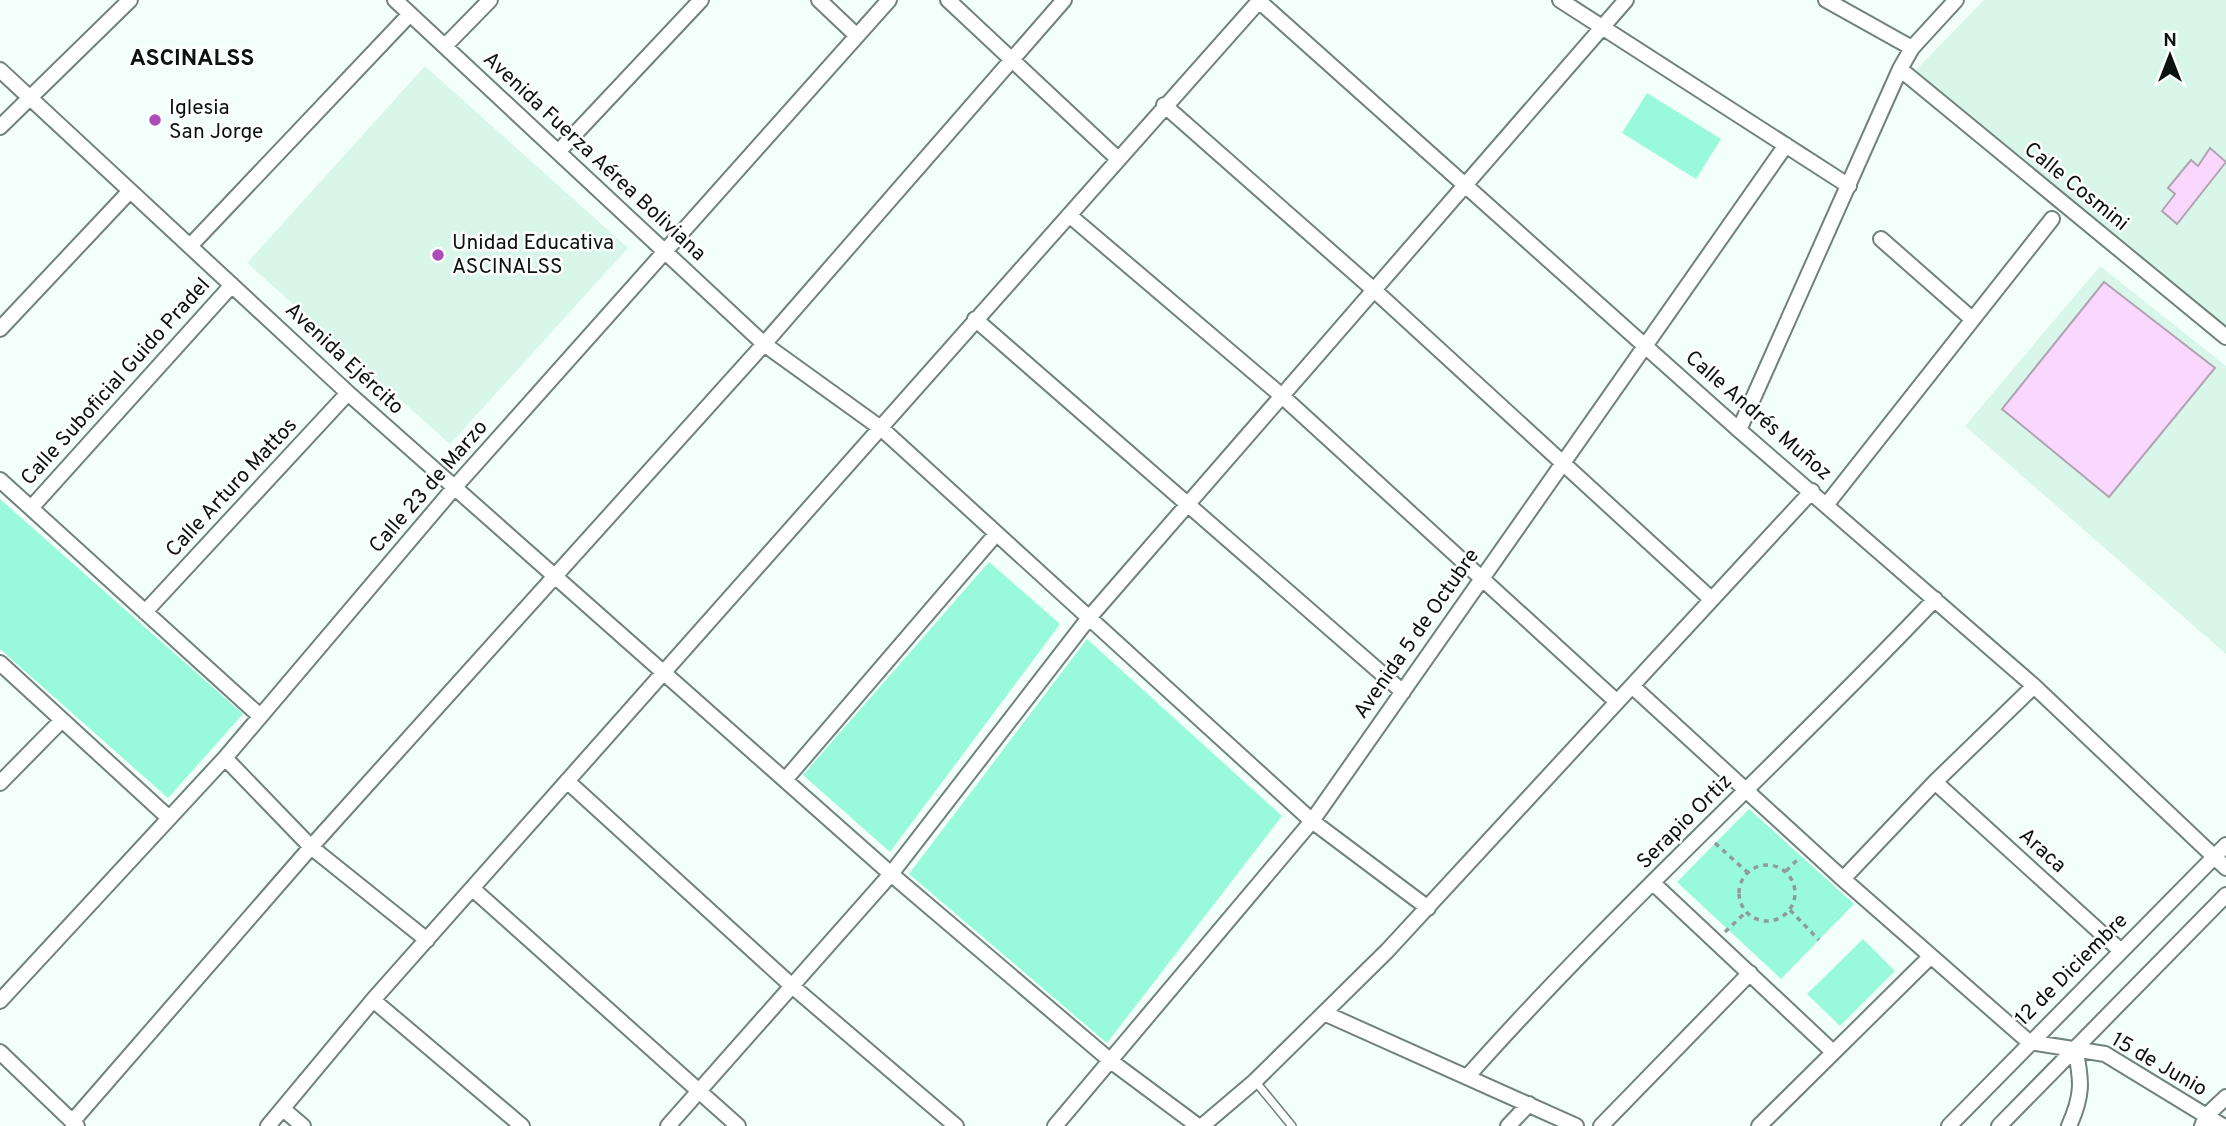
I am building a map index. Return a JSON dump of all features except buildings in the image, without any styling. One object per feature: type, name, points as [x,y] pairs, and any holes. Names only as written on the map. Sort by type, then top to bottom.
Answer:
[{"type":"street","points":[[0,127],[130,0]]},
{"type":"street","name":"Avenida Fuerza Aérea Boliviana","points":[[395,0],[764,344],[882,429],[1312,821],[1428,908]]},
{"type":"street","points":[[445,46],[490,0]]},
{"type":"street","points":[[558,152],[701,0]]},
{"type":"street","points":[[819,0],[857,36]]},
{"type":"street","name":"Calle 23 de Marzo","points":[[0,1001],[225,758],[454,488],[889,0]]},
{"type":"street","points":[[948,0],[1118,159]]},
{"type":"street","points":[[0,1052],[75,1124],[311,848],[764,344],[1064,0]]},
{"type":"street","points":[[1560,0],[1849,186]]},
{"type":"street","points":[[668,1126],[891,874],[1088,619],[1626,0]]},
{"type":"street","points":[[1826,0],[1912,48]]},
{"type":"street","points":[[1739,430],[1900,69],[1912,48],[1956,0]]},
{"type":"street","points":[[268,1126],[373,1000],[474,890],[567,781],[1259,1]]},
{"type":"street","name":"Calle Andrés Muñoz","points":[[1259,1],[1739,430],[1935,598],[2221,850],[2226,868]]},
{"type":"street","points":[[190,246],[410,14]]},
{"type":"street","name":"Calle Cosmini","points":[[1900,69],[2226,337]]},
{"type":"street","name":"Avenida Ejército","points":[[0,70],[348,393],[891,874],[1112,1062],[1200,1126]]},
{"type":"street","points":[[1164,105],[1374,290],[1710,598]]},
{"type":"street","name":"Avenida 5 de Octubre","points":[[1055,1126],[1112,1062],[1312,821],[1786,145]]},
{"type":"street","points":[[0,329],[130,191]]},
{"type":"street","points":[[1069,215],[1282,396],[1617,702]]},
{"type":"street","points":[[1827,504],[2052,219]]},
{"type":"street","points":[[1881,239],[1972,319]]},
{"type":"street","name":"Calle Suboficial Guido Pradel","points":[[31,508],[232,285]]},
{"type":"street","points":[[975,319],[1402,692]]},
{"type":"street","name":"Calle Arturo Mattos","points":[[145,612],[348,393]]},
{"type":"street","points":[[0,480],[260,716]]},
{"type":"street","points":[[1200,1126],[1255,1082],[1428,908],[1710,598],[1812,491]]},
{"type":"street","points":[[785,780],[996,534]]},
{"type":"street","name":"Serapio Ortiz","points":[[1467,1077],[1548,986],[1843,696],[1935,598]]},
{"type":"street","points":[[0,663],[169,818]]},
{"type":"street","points":[[1632,686],[1843,879],[2029,1042]]},
{"type":"street","points":[[1843,879],[1935,782],[2034,686]]},
{"type":"street","points":[[0,783],[62,720]]},
{"type":"street","points":[[225,758],[311,848],[427,940]]},
{"type":"street","points":[[567,781],[792,986],[956,1126]]},
{"type":"street","name":"Araca","points":[[1935,782],[2121,951]]},
{"type":"street","name":"12 de Diciembre","points":[[1949,1126],[2221,850]]},
{"type":"street","points":[[1653,883],[1833,1052]]},
{"type":"street","points":[[474,890],[738,1126]]},
{"type":"street","points":[[2000,1126],[2226,895]]},
{"type":"street","points":[[1759,1126],[1931,956]]},
{"type":"street","points":[[1601,1126],[1750,973]]},
{"type":"street","points":[[373,1000],[522,1126]]},
{"type":"street","points":[[1324,1013],[1576,1126]]},
{"type":"street","name":"15 de Junio","points":[[2029,1042],[2105,1054],[2204,1121],[2223,1126]]},
{"type":"street","points":[[2069,1126],[2078,1106],[2082,1081],[2075,1048]]},
{"type":"street","points":[[2204,1121],[2226,1097]]},
{"type":"street","points":[[1508,1126],[1529,1104]]},
{"type":"street","points":[[283,1109],[303,1126]]},
{"type":"lane","points":[[1255,1082],[1292,1126]]},
{"type":"path","points":[[1704,832],[1747,872]]},
{"type":"path","points":[[1763,864],[1772,865],[1788,873],[1795,891],[1790,910],[1782,917],[1763,921],[1746,912],[1738,897],[1741,879],[1747,872],[1763,864]]},
{"type":"path","points":[[1790,910],[1819,940]]},
{"type":"path","points":[[1716,941],[1746,912]]},
{"type":"shaded area","points":[[1984,0],[2226,0],[2226,329],[1913,73]]},
{"type":"shaded area","name":"Unidad Educativa ASCINALSS","points":[[425,66],[628,248],[450,444],[247,263]]},
{"type":"shaded area","points":[[2100,266],[2226,366],[2226,654],[1965,426]]},
{"type":"green space","points":[[1647,93],[1721,139],[1696,179],[1622,133]]},
{"type":"green space","points":[[0,499],[243,714],[168,798],[0,649]]},
{"type":"green space","points":[[989,562],[1060,624],[890,852],[803,775]]},
{"type":"green space","points":[[1087,639],[1282,816],[1107,1043],[909,874]]},
{"type":"green space","points":[[1749,809],[1854,904],[1781,979],[1677,882]]},
{"type":"green space","points":[[1863,939],[1895,971],[1840,1026],[1807,994]]},
{"type":"place","name":"Iglesia San Jorge","points":[[155,120]]},
{"type":"place","name":"Unidad Educativa ASCINALSS","points":[[438,255]]},
{"type":"district","name":"ASCINALSS","points":[[192,59]]}]
